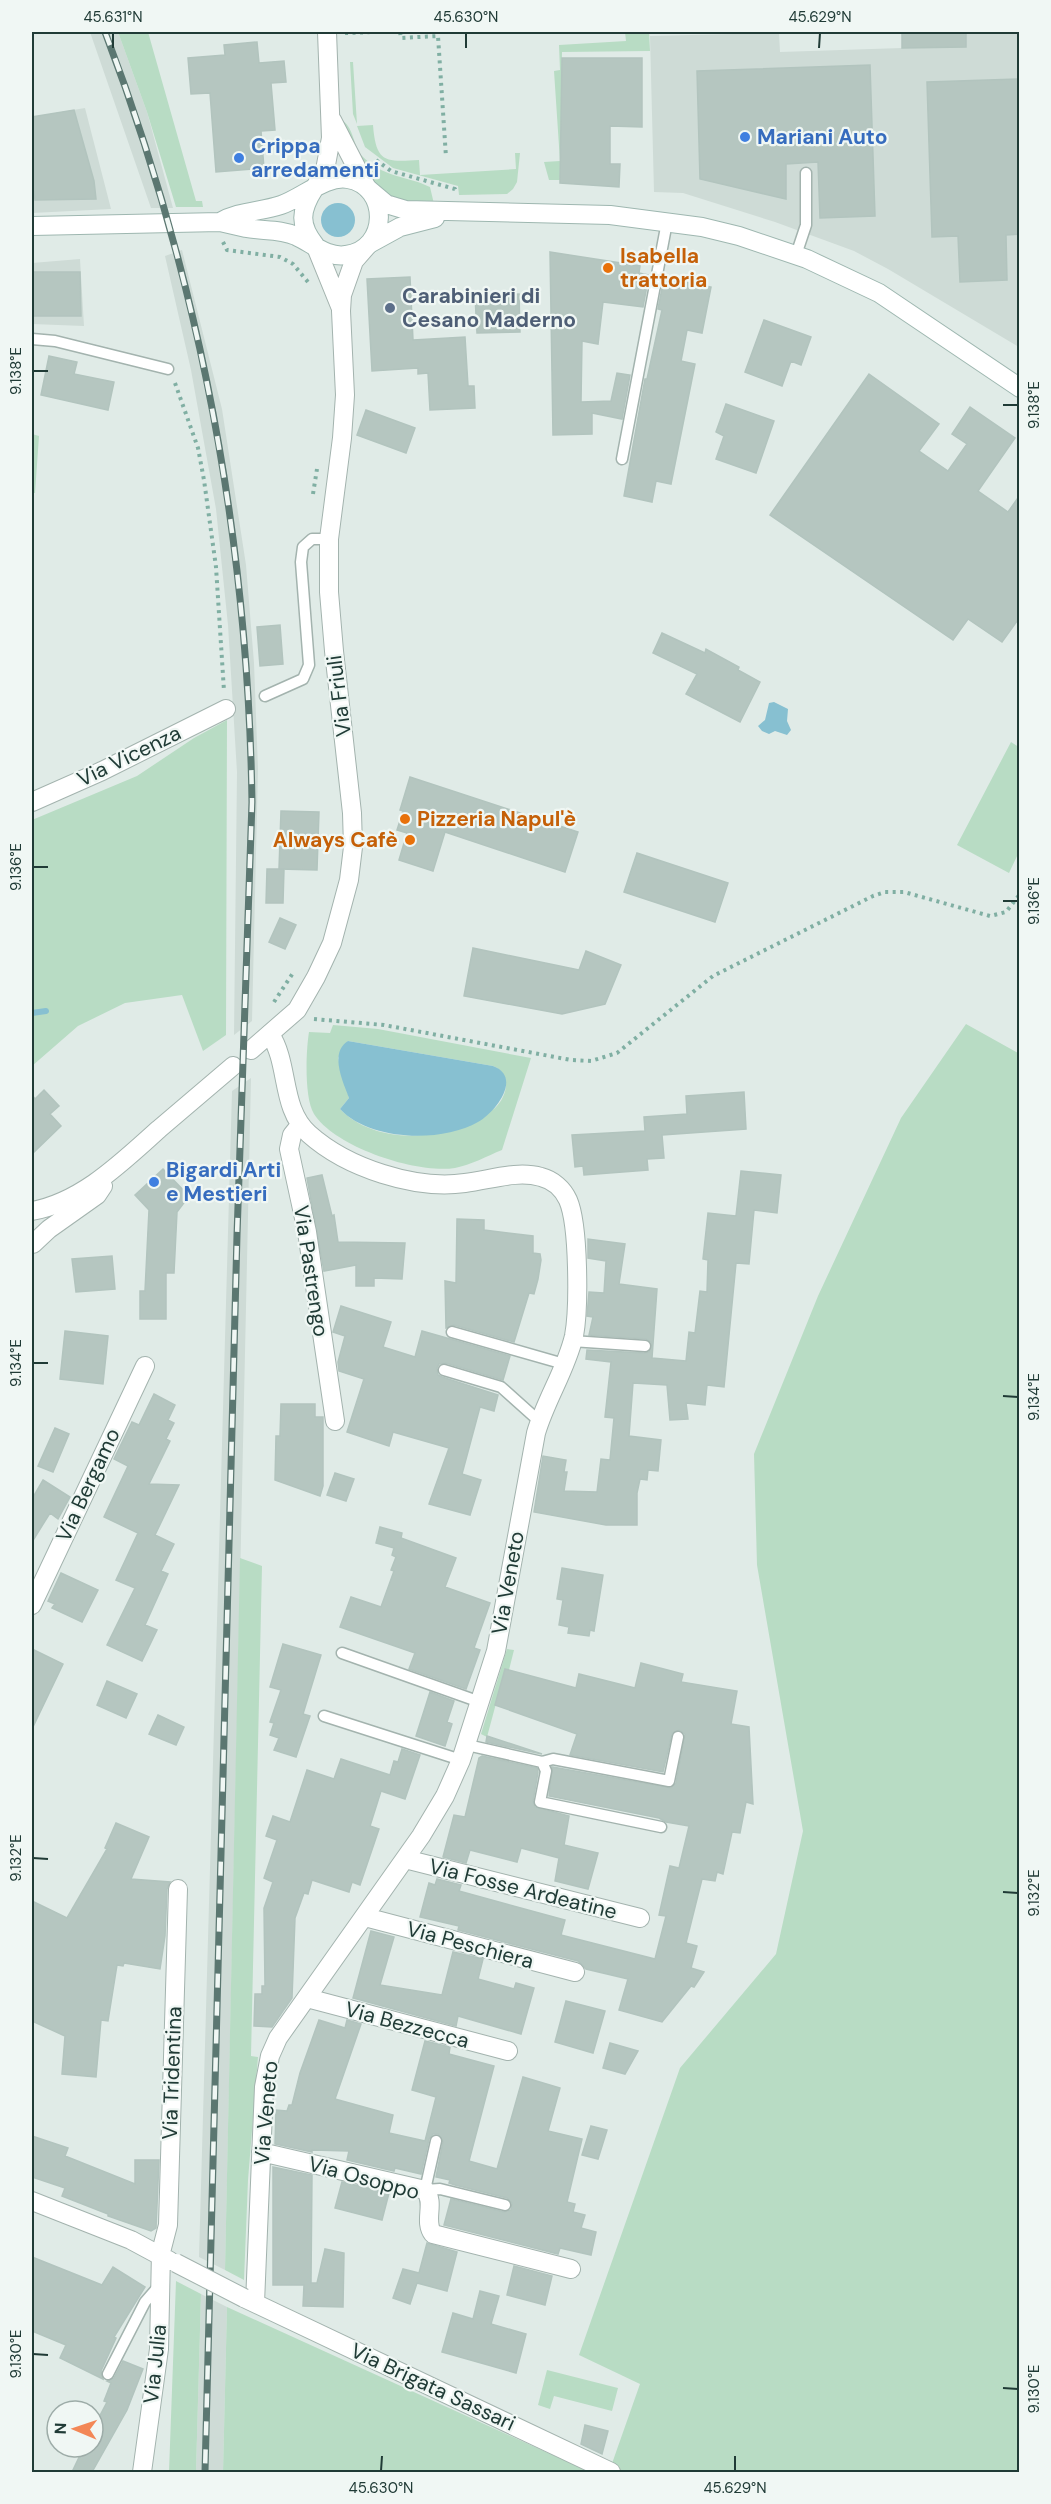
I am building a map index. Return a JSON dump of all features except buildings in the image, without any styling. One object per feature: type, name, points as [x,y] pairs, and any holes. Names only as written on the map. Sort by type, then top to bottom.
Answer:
[{"type":"street","points":[[316,247],[306,234],[303,218],[305,203],[328,160],[338,32]]},
{"type":"street","points":[[331,118],[380,210],[378,229],[368,246]]},
{"type":"street","points":[[221,230],[232,215],[261,211],[283,204],[323,182],[334,179],[357,181],[386,204],[405,210],[457,206],[562,213],[667,222],[739,236],[796,255],[879,293],[1020,388]]},
{"type":"street","points":[[32,226],[221,230],[247,228],[294,235],[337,256],[358,252],[379,237],[400,227],[457,206]]},
{"type":"street","name":"Via Friuli","points":[[251,1050],[297,1010],[302,1002],[332,943],[349,880],[353,847],[349,775],[332,628],[329,539],[345,395],[341,311],[343,289],[358,255],[368,246]]},
{"type":"street","name":"Via Friuli","points":[[316,247],[331,280],[341,311]]},
{"type":"street","name":"Via Vicenza","points":[[32,801],[102,771],[226,709]]},
{"type":"street","name":"Via Veneto","points":[[249,2300],[265,2081],[270,2056],[278,2038],[405,1859],[445,1796],[464,1753],[501,1626],[539,1421],[572,1341],[577,1291],[572,1218],[566,1197],[555,1184],[544,1178],[523,1175],[451,1185],[428,1185],[385,1175],[333,1151],[300,1125],[292,1109],[277,1048],[270,1034]]},
{"type":"street","points":[[32,1211],[61,1201],[88,1187],[117,1166],[233,1066]]},
{"type":"street","name":"Via Pastrengo","points":[[300,1125],[292,1135],[289,1149],[307,1232],[335,1421]]},
{"type":"street","points":[[32,1242],[97,1195],[117,1166]]},
{"type":"street","name":"Via Bergamo","points":[[32,1605],[145,1366]]},
{"type":"street","name":"Via Fosse Ardeatine","points":[[405,1859],[640,1918]]},
{"type":"street","name":"Via Tridentina","points":[[168,2260],[178,1889]]},
{"type":"street","name":"Via Peschiera","points":[[365,1917],[575,1972]]},
{"type":"street","name":"Via Bezzecca","points":[[307,1998],[508,2051]]},
{"type":"street","name":"Via Osoppo","points":[[261,2152],[425,2190],[430,2200],[429,2227],[433,2234],[571,2269]]},
{"type":"street","points":[[32,2201],[131,2240],[249,2300]]},
{"type":"street","name":"Via Julia","points":[[142,2472],[159,2349],[161,2284],[168,2260]]},
{"type":"street","name":"Via Brigata Sassari","points":[[249,2300],[611,2472]]},
{"type":"lane","points":[[796,255],[806,225],[807,172]]},
{"type":"lane","points":[[622,459],[667,222]]},
{"type":"lane","points":[[32,339],[55,341],[168,369]]},
{"type":"lane","points":[[265,696],[303,679],[309,665],[301,562],[303,547],[312,539],[329,539]]},
{"type":"lane","points":[[452,1332],[564,1365]]},
{"type":"lane","points":[[572,1341],[645,1346]]},
{"type":"lane","points":[[444,1370],[501,1387],[539,1421]]},
{"type":"lane","points":[[342,1653],[480,1702]]},
{"type":"lane","points":[[324,1716],[464,1753],[543,1762],[553,1759],[669,1781],[678,1737]]},
{"type":"lane","points":[[543,1762],[546,1771],[540,1802],[661,1827]]},
{"type":"lane","points":[[436,2141],[425,2190],[440,2189],[505,2205]]},
{"type":"lane","points":[[108,2374],[145,2302],[161,2284]]},
{"type":"path","points":[[338,32],[374,32]]},
{"type":"path","points":[[338,32],[344,41]]},
{"type":"path","points":[[400,32],[400,38],[438,36],[446,158]]},
{"type":"path","points":[[371,157],[391,171],[455,189],[457,206]]},
{"type":"path","points":[[221,230],[227,249],[279,257],[293,264],[310,284]]},
{"type":"path","points":[[168,369],[198,448],[202,470],[216,567],[226,709]]},
{"type":"path","points":[[313,504],[314,480],[320,458]]},
{"type":"path","points":[[297,968],[269,1010],[315,1019],[384,1025],[571,1060],[591,1061],[617,1053],[713,976],[873,896],[885,892],[904,892],[984,915],[995,915],[1011,908],[1020,894]]},
{"type":"shaded area","points":[[90,32],[118,32],[147,112],[173,208],[151,208]]},
{"type":"shaded area","points":[[902,32],[1019,32],[1019,347],[854,251],[775,222],[683,193],[654,192],[650,36],[779,33],[780,52],[902,48]]},
{"type":"shaded area","points":[[85,108],[111,209],[32,213],[32,117]]},
{"type":"shaded area","points":[[182,250],[222,409],[246,565],[254,663],[258,769],[252,1021],[234,1035],[237,772],[228,625],[216,509],[191,370],[165,256]]},
{"type":"shaded area","points":[[80,259],[84,326],[32,324],[32,263]]},
{"type":"shaded area","points":[[251,1078],[225,2270],[199,2257],[232,1091]]},
{"type":"shaded area","points":[[201,2294],[227,2307],[223,2472],[196,2472]]},
{"type":"green space","points":[[118,32],[148,32],[196,201],[202,201],[203,207],[176,207],[147,112]]},
{"type":"green space","points":[[625,32],[649,32],[650,51],[562,52],[560,180],[549,180],[544,162],[560,161],[554,71],[560,70],[559,45],[626,41]]},
{"type":"green space","points":[[350,62],[353,62],[357,124],[353,114]]},
{"type":"green space","points":[[343,121],[347,124],[361,155],[386,172],[430,187],[434,204],[398,199],[384,192],[372,182],[355,155]]},
{"type":"green space","points":[[373,125],[374,137],[380,153],[390,160],[419,160],[420,175],[516,169],[515,153],[520,153],[517,182],[507,194],[459,195],[458,186],[393,168],[365,147],[357,126]]},
{"type":"green space","points":[[32,434],[39,436],[35,493],[32,493]]},
{"type":"green space","points":[[227,720],[226,1035],[203,1051],[182,995],[125,1003],[78,1026],[32,1066],[32,820],[137,776],[194,738]]},
{"type":"green space","points":[[1011,742],[1019,747],[1019,852],[1009,873],[957,845]]},
{"type":"green space","points":[[966,1024],[1020,1054],[1019,2472],[609,2472],[640,2384],[579,2355],[680,2068],[776,1954],[803,1831],[757,1565],[754,1454],[818,1296],[901,1118]]},
{"type":"green space","points":[[333,1025],[378,1029],[531,1058],[502,1150],[461,1167],[439,1169],[419,1167],[378,1156],[339,1137],[324,1126],[314,1114],[307,1086],[309,1032],[330,1033]],"holes":[[[348,1041],[493,1066],[503,1074],[506,1085],[503,1097],[495,1108],[427,1134],[411,1136],[378,1131],[357,1122],[340,1109],[349,1098],[338,1058]]]},
{"type":"green space","points":[[240,1558],[262,1566],[251,2056],[258,2057],[248,2180],[244,2280],[225,2270]]},
{"type":"green space","points":[[507,1649],[514,1650],[509,1670],[505,1670],[487,1737],[481,1734]]},
{"type":"green space","points":[[176,2281],[201,2294],[196,2472],[169,2472]]},
{"type":"green space","points":[[227,2307],[590,2472],[223,2472]]},
{"type":"green space","points":[[547,2370],[618,2388],[612,2411],[554,2396],[550,2409],[538,2405]]},
{"type":"water","points":[[338,203],[350,208],[355,220],[350,232],[338,237],[326,232],[321,220],[326,208]]},
{"type":"water","points":[[774,702],[788,709],[787,721],[791,730],[787,735],[775,731],[769,734],[758,726],[765,720],[769,703]]},
{"type":"water","points":[[348,1041],[493,1066],[502,1071],[506,1078],[506,1086],[492,1111],[478,1122],[463,1129],[426,1136],[387,1133],[353,1120],[340,1109],[349,1098],[338,1060],[342,1046]]},
{"type":"waterway","points":[[32,1013],[46,1011]]},
{"type":"railway","points":[[105,32],[138,125],[167,219],[192,314],[229,507],[241,605],[248,703],[252,802],[237,1235],[205,2472]]},
{"type":"place","name":"Mariani Auto","points":[[745,137]]},
{"type":"place","name":"Crippa arredamenti","points":[[239,158]]},
{"type":"place","name":"Isabella trattoria","points":[[608,268]]},
{"type":"place","name":"Carabinieri di Cesano Maderno","points":[[390,308]]},
{"type":"place","name":"Pizzeria Napul'è","points":[[405,819]]},
{"type":"place","name":"Always Cafè","points":[[410,840]]},
{"type":"place","name":"Bigardi Arti e Mestieri","points":[[154,1182]]}]
